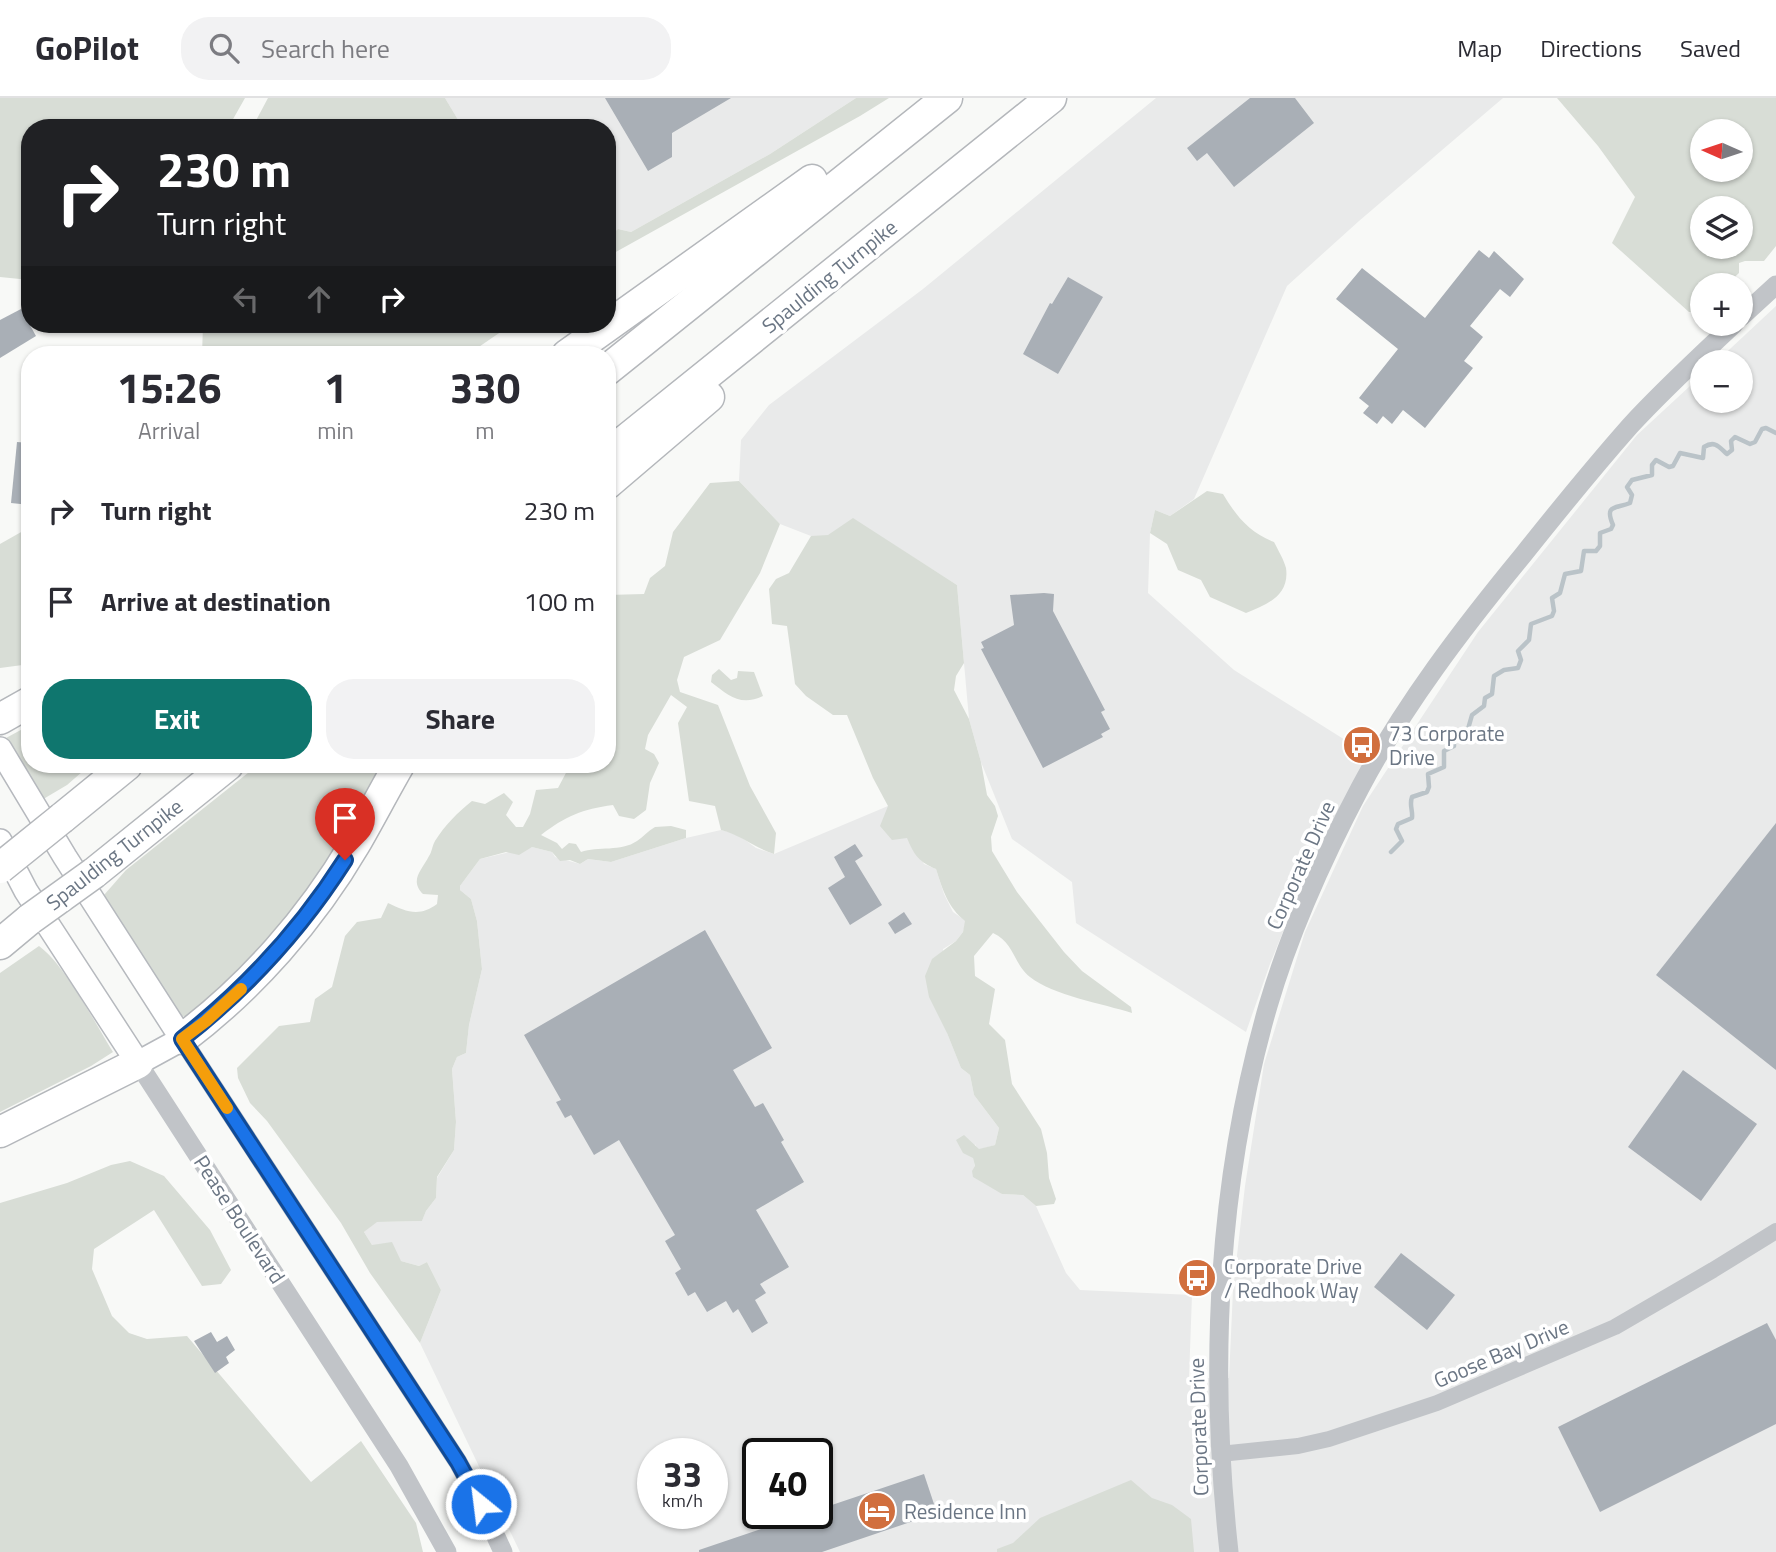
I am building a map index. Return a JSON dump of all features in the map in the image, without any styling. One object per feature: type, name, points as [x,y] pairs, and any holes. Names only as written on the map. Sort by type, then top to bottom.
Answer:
[{"type":"highway","points":[[616,363],[947,98]]},
{"type":"highway","name":"Spaulding Turnpike","points":[[616,448],[1051,98]]},
{"type":"highway","points":[[616,477],[986,150]]},
{"type":"highway","points":[[616,321],[815,178],[879,151]]},
{"type":"highway","points":[[581,346],[599,333]]},
{"type":"highway","points":[[0,719],[21,707]]},
{"type":"highway","points":[[0,868],[117,773]]},
{"type":"highway","name":"Spaulding Turnpike","points":[[0,944],[28,905],[94,873],[218,773]]},
{"type":"highway","points":[[182,1039],[221,1008],[257,974],[312,908],[355,845],[395,773]]},
{"type":"highway","points":[[0,1132],[138,1063]]},
{"type":"main road","points":[[0,749],[65,857],[182,1039],[138,1063]]},
{"type":"main road","name":"Pease Boulevard","points":[[0,841],[28,905],[138,1063]]},
{"type":"street","points":[[1753,306],[1776,285]]},
{"type":"street","name":"Corporate Drive","points":[[1229,1552],[1220,1454],[1219,1327],[1225,1242],[1236,1153],[1249,1080],[1267,1009],[1297,923],[1359,789],[1404,715],[1494,590],[1632,424],[1722,336]]},
{"type":"street","points":[[182,1039],[458,1462],[503,1552]]},
{"type":"street","name":"Pease Boulevard","points":[[138,1063],[399,1466],[447,1552]]},
{"type":"street","name":"Goose Bay Drive","points":[[1220,1454],[1329,1439],[1437,1403],[1615,1327],[1703,1277],[1776,1231]]},
{"type":"shaded area","points":[[0,98],[245,98],[233,119],[21,119],[21,279],[0,277]]},
{"type":"shaded area","points":[[268,98],[445,98],[458,119],[257,119]]},
{"type":"shaded area","points":[[445,98],[856,98],[770,154],[631,232],[616,231],[616,119],[458,119]]},
{"type":"shaded area","points":[[856,98],[889,98],[616,252],[618,229],[631,232],[770,154]]},
{"type":"shaded area","points":[[1156,98],[1503,98],[1287,286],[1194,499],[1170,516],[1155,510],[1150,533],[1148,593],[1234,670],[1369,755],[1302,885],[1246,1032],[1076,923],[1072,882],[1012,839],[981,762],[969,719],[957,585],[853,519],[828,536],[811,536],[780,524],[739,481],[741,440],[769,405],[923,289]]},
{"type":"shaded area","points":[[1557,98],[1776,98],[1776,246],[1764,261],[1739,263],[1739,273],[1690,273],[1690,312],[1612,243],[1635,197],[1598,146]]},
{"type":"shaded area","points":[[1776,306],[1776,1552],[520,1552],[420,1343],[441,1290],[427,1262],[419,1266],[401,1261],[372,1245],[364,1232],[376,1222],[422,1221],[436,1198],[437,1178],[454,1150],[456,1122],[452,1069],[457,1057],[466,1053],[469,1025],[482,969],[477,921],[471,899],[460,890],[460,886],[480,859],[532,847],[580,864],[588,859],[611,862],[721,830],[737,834],[756,848],[774,854],[888,806],[924,864],[936,869],[953,912],[966,921],[963,932],[956,941],[943,949],[947,1033],[961,1068],[970,1075],[974,1095],[999,1128],[995,1145],[978,1150],[975,1144],[975,1167],[1002,1194],[1023,1195],[1036,1206],[1066,1273],[1080,1290],[1192,1295],[1189,1378],[1229,1378],[1233,1290],[1245,1186],[1264,1064],[1305,932],[1363,806],[1478,632],[1637,435],[1690,386],[1690,413],[1753,413],[1753,350],[1729,350],[1744,336],[1753,336],[1753,327]]},
{"type":"shaded area","points":[[203,333],[499,333],[480,346],[202,346]]},
{"type":"shaded area","points":[[739,481],[780,524],[760,573],[720,640],[684,657],[677,680],[680,692],[718,705],[750,786],[776,833],[774,854],[721,830],[715,806],[689,801],[678,723],[687,707],[671,695],[648,735],[645,749],[654,754],[659,763],[650,783],[646,810],[634,819],[619,816],[613,805],[592,809],[567,818],[541,835],[557,843],[562,849],[569,843],[576,844],[581,852],[631,844],[655,827],[671,826],[686,830],[686,838],[611,862],[588,859],[580,864],[570,860],[560,861],[552,852],[532,847],[519,855],[506,852],[480,859],[460,886],[460,890],[471,899],[477,921],[482,969],[469,1025],[466,1053],[457,1057],[452,1069],[456,1122],[454,1150],[437,1177],[436,1198],[422,1221],[377,1222],[364,1232],[372,1245],[392,1242],[401,1261],[419,1266],[427,1262],[441,1290],[420,1343],[370,1273],[341,1223],[267,1121],[250,1103],[238,1078],[237,1068],[279,1026],[310,1022],[315,999],[332,987],[345,936],[357,922],[381,918],[388,903],[413,912],[425,911],[437,904],[438,895],[423,894],[419,889],[418,875],[439,835],[472,801],[485,804],[504,793],[513,802],[506,815],[516,827],[523,827],[530,814],[536,790],[558,788],[566,773],[616,773],[616,595],[644,594],[650,578],[665,566],[673,532],[710,483]]},
{"type":"shaded area","points":[[1207,491],[1223,494],[1244,523],[1274,542],[1286,568],[1284,586],[1275,598],[1246,613],[1210,597],[1201,580],[1178,570],[1167,544],[1150,533],[1155,510],[1170,516]]},
{"type":"shaded area","points":[[853,518],[957,585],[964,663],[956,676],[954,690],[969,719],[987,795],[998,816],[991,837],[992,851],[1017,892],[1064,952],[1082,971],[1131,1007],[1132,1013],[1051,989],[1024,972],[1006,942],[993,933],[974,956],[975,976],[995,989],[989,1024],[1005,1040],[1012,1084],[1041,1129],[1049,1178],[1056,1199],[1054,1204],[1036,1206],[1023,1195],[1002,1194],[973,1177],[973,1158],[963,1153],[956,1140],[964,1135],[979,1149],[995,1145],[999,1128],[974,1095],[970,1075],[961,1068],[929,997],[925,976],[932,959],[956,941],[963,932],[965,921],[950,904],[936,869],[918,857],[907,838],[892,840],[880,826],[888,806],[873,778],[847,715],[833,715],[806,696],[795,684],[787,626],[772,624],[769,589],[776,579],[789,573],[811,536],[828,535]]},
{"type":"shaded area","points":[[21,532],[21,665],[0,668],[0,544]]},
{"type":"shaded area","points":[[719,669],[731,680],[737,678],[738,671],[754,672],[763,696],[741,700],[729,695],[711,682],[712,675]]},
{"type":"shaded area","points":[[21,730],[21,766],[6,738]]},
{"type":"shaded area","points":[[25,773],[81,773],[67,785],[40,801]]},
{"type":"shaded area","points":[[248,773],[385,773],[331,866],[252,962],[188,1017],[179,1016],[104,895],[126,870]]},
{"type":"shaded area","points":[[39,946],[69,980],[113,1052],[0,1112],[0,973]]},
{"type":"shaded area","points":[[130,1161],[164,1176],[210,1230],[231,1270],[221,1284],[202,1286],[154,1210],[94,1249],[92,1269],[112,1316],[129,1333],[147,1339],[187,1336],[311,1482],[361,1441],[416,1523],[423,1552],[0,1552],[0,1203]]},
{"type":"shaded area","points":[[1131,1480],[1152,1498],[1172,1505],[1191,1519],[1194,1552],[997,1552],[997,1549],[1013,1543],[1040,1518]]},
{"type":"building","points":[[605,98],[731,98],[672,133],[672,157],[648,171]]},
{"type":"building","points":[[1250,98],[1295,98],[1314,123],[1234,187],[1207,153],[1197,161],[1187,148]]},
{"type":"building","points":[[1479,250],[1489,258],[1494,251],[1524,279],[1510,297],[1500,289],[1470,326],[1483,337],[1464,361],[1473,368],[1425,428],[1403,410],[1392,424],[1383,416],[1377,424],[1363,413],[1369,406],[1359,398],[1398,349],[1336,299],[1362,268],[1425,318]]},
{"type":"building","points":[[1068,277],[1103,297],[1058,374],[1023,354],[1050,303],[1052,304]]},
{"type":"building","points":[[21,309],[21,333],[34,333],[36,336],[0,358],[0,320]]},
{"type":"building","points":[[17,442],[21,442],[21,504],[11,503]]},
{"type":"building","points":[[1054,594],[1053,611],[1105,710],[1101,712],[1110,729],[1101,734],[1103,737],[1043,768],[981,649],[984,648],[981,642],[1014,625],[1010,595]]},
{"type":"building","points":[[1776,823],[1776,1070],[1656,975]]},
{"type":"building","points":[[855,844],[863,856],[855,861],[882,905],[850,925],[828,888],[845,877],[834,857]]},
{"type":"building","points":[[904,912],[912,924],[895,934],[888,923]]},
{"type":"building","points":[[705,930],[772,1048],[733,1070],[755,1107],[763,1103],[804,1182],[756,1210],[789,1267],[760,1284],[766,1293],[755,1300],[768,1323],[752,1333],[738,1309],[733,1313],[726,1301],[707,1312],[695,1292],[688,1296],[675,1273],[681,1269],[665,1241],[675,1235],[619,1140],[594,1155],[571,1115],[565,1118],[556,1102],[561,1100],[524,1035]]},
{"type":"building","points":[[1683,1070],[1757,1124],[1701,1201],[1628,1147]]},
{"type":"building","points":[[1401,1253],[1455,1295],[1427,1330],[1374,1287]]},
{"type":"building","points":[[1767,1323],[1776,1340],[1776,1424],[1600,1512],[1558,1427]]},
{"type":"building","points":[[211,1332],[217,1342],[227,1336],[235,1350],[226,1357],[229,1363],[215,1373],[194,1341]]},
{"type":"building","name":"Residence Inn","points":[[924,1474],[937,1513],[822,1552],[699,1552],[761,1529],[833,1529],[833,1505]]},
{"type":"waterway","points":[[1391,852],[1402,841],[1396,829],[1398,824],[1412,818],[1412,797],[1427,792],[1428,774],[1444,767],[1444,751],[1454,746],[1454,732],[1468,729],[1472,715],[1484,706],[1485,698],[1492,694],[1494,676],[1504,670],[1518,668],[1521,660],[1518,651],[1529,640],[1531,624],[1552,616],[1552,598],[1560,593],[1565,574],[1581,571],[1584,551],[1596,551],[1600,546],[1600,533],[1611,529],[1613,525],[1611,510],[1630,503],[1632,495],[1627,487],[1632,480],[1652,475],[1652,465],[1656,460],[1669,467],[1673,466],[1680,453],[1703,458],[1704,447],[1711,444],[1717,445],[1727,454],[1732,450],[1731,441],[1735,437],[1750,444],[1755,442],[1762,429],[1776,433]]},
{"type":"slow traffic","points":[[227,1108],[182,1039],[241,989]]},
{"type":"place","name":"73 Corporate Drive","points":[[1362,745]]},
{"type":"place","name":"Corporate Drive / Redhook Way","points":[[1197,1278]]},
{"type":"place","name":"Residence Inn","points":[[877,1511]]},
{"type":"route","points":[[345,860],[312,908],[257,974],[228,1002],[182,1039],[458,1462],[481,1504]]}]
